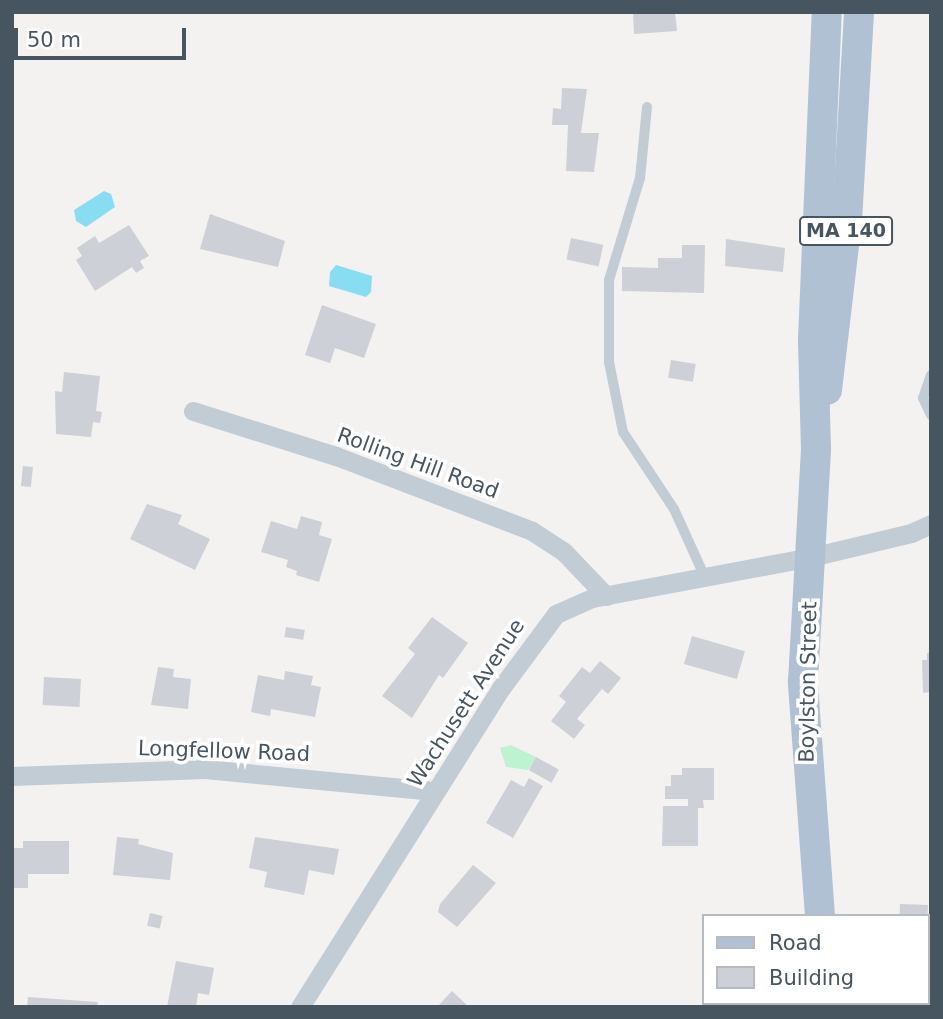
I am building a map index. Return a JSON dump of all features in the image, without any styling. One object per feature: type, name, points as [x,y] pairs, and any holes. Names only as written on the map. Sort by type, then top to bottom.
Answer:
[{"type":"main road","name":"Boylston Street","points":[[820,914],[804,723],[816,449],[813,340],[827,12]]},
{"type":"main road","name":"Boylston Street","points":[[816,449],[837,332],[859,12]]},
{"type":"street","name":"Rolling Hill Road","points":[[194,411],[336,456],[532,531],[564,552],[606,596]]},
{"type":"street","name":"Wachusett Avenue","points":[[300,1007],[434,791],[548,621],[573,604],[704,575],[811,557],[911,533],[931,524]]},
{"type":"street","name":"Longfellow Road","points":[[12,776],[205,769],[434,791]]},
{"type":"lane","points":[[647,107],[639,177],[609,280],[609,362],[623,432],[674,509],[704,575]]},
{"type":"lane","points":[[931,375],[923,398],[931,415]]},
{"type":"green space","points":[[511,745],[536,757],[528,770],[506,767],[500,748]]},
{"type":"water","points":[[104,191],[111,194],[115,207],[86,227],[76,221],[74,210]]},
{"type":"water","points":[[336,265],[372,276],[371,292],[366,297],[329,286],[330,272]]},
{"type":"building","points":[[633,12],[675,12],[677,31],[634,34]]},
{"type":"building","points":[[562,88],[587,89],[581,133],[599,133],[594,172],[566,171],[568,125],[552,125],[553,108],[561,109]]},
{"type":"building","points":[[210,214],[285,241],[278,267],[200,249]]},
{"type":"building","points":[[129,225],[149,256],[140,261],[144,268],[136,273],[132,267],[95,291],[76,260],[82,256],[77,248],[95,236],[99,243]]},
{"type":"building","points":[[571,238],[603,245],[599,266],[566,260]]},
{"type":"building","points":[[726,239],[785,248],[783,272],[725,266]]},
{"type":"building","points":[[682,245],[705,245],[704,293],[622,291],[622,267],[658,268],[658,258],[682,258]]},
{"type":"building","points":[[322,305],[376,324],[364,358],[335,348],[330,363],[305,355]]},
{"type":"building","points":[[671,360],[696,364],[693,382],[668,378]]},
{"type":"building","points":[[64,372],[100,376],[96,411],[102,412],[100,423],[93,422],[91,437],[56,434],[55,391],[62,392]]},
{"type":"building","points":[[23,466],[33,467],[31,487],[21,486]]},
{"type":"building","points":[[147,504],[182,515],[178,524],[210,539],[195,570],[130,539]]},
{"type":"building","points":[[301,516],[322,522],[319,535],[332,539],[319,582],[296,575],[297,571],[286,567],[288,560],[261,552],[271,521],[297,529]]},
{"type":"building","points":[[432,617],[468,643],[443,678],[439,675],[412,718],[382,696],[415,654],[408,648]]},
{"type":"building","points":[[286,627],[305,630],[303,640],[284,637]]},
{"type":"building","points":[[692,636],[745,651],[737,679],[684,664]]},
{"type":"building","points":[[931,652],[931,692],[923,693],[922,660],[927,660],[927,653]]},
{"type":"building","points":[[600,661],[621,678],[608,694],[602,689],[577,719],[585,725],[574,739],[551,721],[566,702],[559,696],[582,667],[590,673]]},
{"type":"building","points":[[158,667],[174,669],[173,677],[191,679],[188,709],[151,705]]},
{"type":"building","points":[[285,671],[313,676],[311,685],[321,687],[315,717],[271,709],[270,716],[251,712],[258,675],[284,680]]},
{"type":"building","points":[[44,677],[81,679],[79,707],[43,705]]},
{"type":"building","points":[[536,757],[559,770],[551,783],[529,770]]},
{"type":"building","points":[[682,768],[714,768],[714,800],[703,800],[704,808],[698,808],[698,846],[662,846],[663,806],[688,806],[688,799],[665,799],[665,786],[671,786],[671,775],[682,775]]},
{"type":"building","points":[[529,778],[543,786],[513,838],[486,823],[511,780],[524,787]]},
{"type":"building","points":[[117,837],[139,839],[138,844],[173,853],[170,880],[113,875]]},
{"type":"building","points":[[255,837],[339,849],[334,875],[309,870],[304,895],[264,887],[267,872],[249,868]]},
{"type":"building","points":[[23,841],[69,841],[69,874],[28,874],[28,888],[13,888],[12,848],[23,848]]},
{"type":"building","points":[[473,865],[496,883],[457,927],[438,912],[440,904]]},
{"type":"building","points":[[900,904],[928,905],[928,914],[900,914]]},
{"type":"building","points":[[150,913],[163,916],[160,929],[147,926]]},
{"type":"building","points":[[929,940],[931,940],[929,967]]},
{"type":"building","points":[[176,961],[214,968],[209,995],[198,993],[196,1007],[167,1007]]},
{"type":"building","points":[[452,991],[469,1007],[437,1007]]},
{"type":"building","points":[[28,997],[98,1002],[97,1007],[27,1007]]},
{"type":"building","points":[[710,1005],[744,1005],[744,1007]]}]
